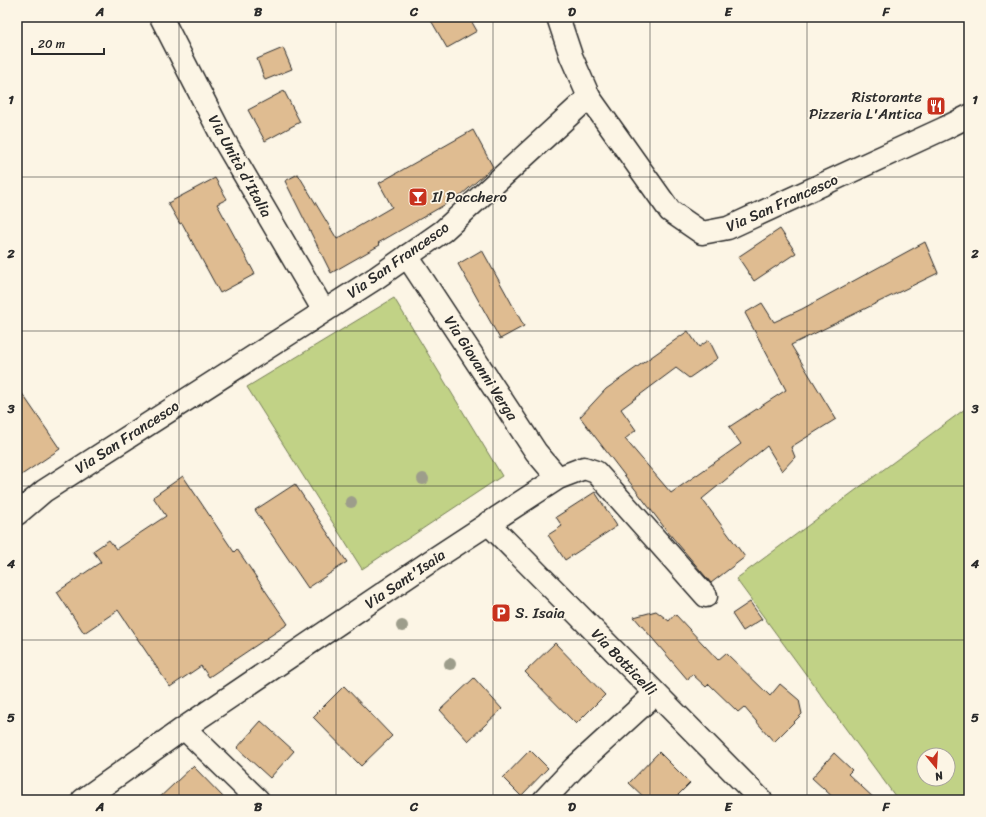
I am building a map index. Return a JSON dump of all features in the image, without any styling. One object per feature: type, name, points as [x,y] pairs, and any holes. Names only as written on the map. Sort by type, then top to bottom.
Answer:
[{"type":"street","name":"Via Unità d'Italia","points":[[161,17],[224,140],[324,311]]},
{"type":"street","points":[[558,17],[570,56],[589,97]]},
{"type":"street","name":"Via San Francesco","points":[[17,514],[44,491],[376,278],[442,231],[589,97],[670,211],[702,233],[728,228],[969,116]]},
{"type":"street","name":"Via Giovanni Verga","points":[[407,256],[536,452],[558,478]]},
{"type":"street","name":"Via Sant'Isaia","points":[[83,800],[184,728],[488,524],[558,478],[584,468],[596,472],[706,596]]},
{"type":"street","name":"Via Botticelli","points":[[488,524],[761,800]]},
{"type":"street","points":[[544,800],[574,768],[655,694]]},
{"type":"street","points":[[184,728],[258,800]]},
{"type":"green space","points":[[394,298],[502,476],[362,569],[247,387]]},
{"type":"green space","points":[[969,406],[969,800],[898,800],[736,579]]},
{"type":"building","points":[[429,17],[469,17],[477,31],[447,48]]},
{"type":"building","points":[[283,48],[292,69],[265,80],[257,59]]},
{"type":"building","points":[[284,91],[300,122],[265,141],[248,110]]},
{"type":"building","points":[[473,130],[493,167],[460,196],[378,243],[380,245],[331,273],[285,181],[298,174],[337,239],[392,207],[379,183]]},
{"type":"building","points":[[215,178],[227,199],[217,204],[255,274],[220,293],[182,223],[180,224],[168,203]]},
{"type":"building","points":[[780,229],[796,253],[754,281],[738,257]]},
{"type":"building","points":[[925,242],[938,273],[791,345],[836,419],[791,447],[795,457],[782,471],[767,446],[702,499],[745,557],[711,583],[667,531],[580,417],[606,389],[688,331],[699,347],[709,340],[718,358],[689,378],[676,368],[621,409],[636,430],[625,439],[671,493],[741,444],[729,427],[786,390],[745,313],[762,303],[774,322],[802,309]]},
{"type":"building","points":[[482,250],[524,326],[500,339],[458,264]]},
{"type":"building","points":[[17,386],[60,449],[17,478]]},
{"type":"building","points":[[183,476],[234,552],[237,549],[288,624],[209,677],[201,666],[170,687],[118,610],[84,633],[57,592],[101,562],[93,551],[109,540],[116,549],[166,516],[153,497]]},
{"type":"building","points":[[295,484],[347,562],[308,588],[255,510]]},
{"type":"building","points":[[595,492],[617,526],[565,560],[548,535],[562,526],[556,517]]},
{"type":"building","points":[[750,602],[762,619],[743,631],[732,614]]},
{"type":"building","points":[[656,611],[669,621],[675,614],[718,660],[726,653],[770,696],[780,684],[799,700],[802,714],[774,742],[744,707],[738,712],[709,684],[706,687],[692,674],[688,680],[634,617]]},
{"type":"building","points":[[555,643],[605,695],[576,724],[525,672]]},
{"type":"building","points":[[474,678],[502,709],[468,741],[440,710]]},
{"type":"building","points":[[344,686],[392,736],[361,766],[313,717]]},
{"type":"building","points":[[261,721],[294,751],[270,778],[237,748]]},
{"type":"building","points":[[530,750],[548,768],[521,796],[503,778]]},
{"type":"building","points":[[659,752],[690,783],[673,800],[647,800],[629,783]]},
{"type":"building","points":[[834,753],[852,770],[848,774],[876,800],[836,800],[812,778]]},
{"type":"building","points":[[193,766],[226,800],[157,800]]},
{"type":"place","name":"Ristorante Pizzeria L'Antica","points":[[936,106]]},
{"type":"place","name":"Il Pacchero","points":[[418,197]]},
{"type":"place","name":"S. Isaia","points":[[501,613]]}]
